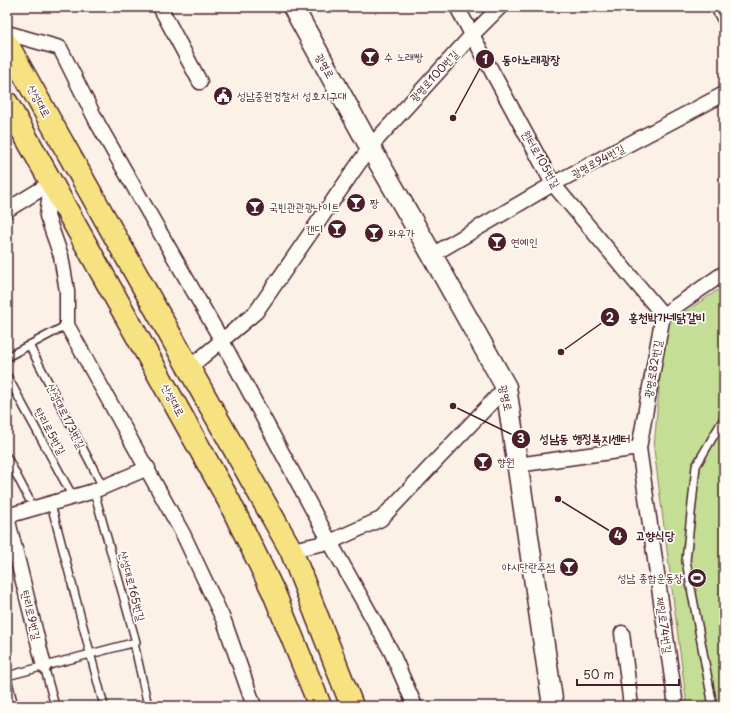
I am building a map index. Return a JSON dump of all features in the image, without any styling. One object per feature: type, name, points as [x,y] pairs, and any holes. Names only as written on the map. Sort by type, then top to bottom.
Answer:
[{"type":"main road","name":"광명로","points":[[293,7],[506,387],[553,706]]},
{"type":"main road","name":"산성대로","points":[[7,44],[291,550],[352,706]]},
{"type":"main road","name":"산성대로","points":[[7,104],[229,501],[274,592],[320,706]]},
{"type":"street","points":[[160,7],[200,82]]},
{"type":"street","name":"원터로105번길","points":[[457,7],[553,184],[663,315]]},
{"type":"street","name":"광명로100번길","points":[[370,146],[472,35],[500,7]]},
{"type":"street","points":[[718,7],[724,18]]},
{"type":"street","points":[[7,33],[60,48],[98,124],[222,341],[330,542],[391,651],[415,706]]},
{"type":"street","name":"광명로94번길","points":[[432,255],[553,184],[724,94]]},
{"type":"street","points":[[189,368],[256,312],[370,146]]},
{"type":"street","points":[[7,210],[52,183]]},
{"type":"street","points":[[52,183],[47,216],[61,256],[67,291],[67,325],[148,468],[183,534],[224,621],[254,706]]},
{"type":"street","points":[[663,315],[724,273]]},
{"type":"street","name":"광명로82번길","points":[[639,448],[663,315]]},
{"type":"street","points":[[291,550],[330,542],[380,519],[506,387]]},
{"type":"street","points":[[517,465],[639,448]]},
{"type":"street","name":"제일로74번길","points":[[639,448],[676,706]]},
{"type":"street","points":[[7,516],[99,489],[148,468]]},
{"type":"street","name":"탄리로9번길","points":[[7,516],[44,666]]},
{"type":"street","points":[[622,633],[631,706]]},
{"type":"lane","points":[[7,357],[67,325]]},
{"type":"lane","name":"산성대로173번길","points":[[29,345],[99,489]]},
{"type":"lane","name":"탄리로5번길","points":[[7,376],[73,497]]},
{"type":"lane","points":[[713,706],[686,561],[696,466],[724,418]]},
{"type":"lane","points":[[7,458],[29,499]]},
{"type":"lane","name":"산성대로165번길","points":[[99,489],[136,642],[134,642],[148,706]]},
{"type":"lane","points":[[51,504],[104,706]]},
{"type":"lane","points":[[14,706],[7,677],[134,642]]},
{"type":"lane","points":[[44,666],[55,706]]},
{"type":"green space","name":"성남 종합운동장","points":[[724,286],[724,706],[687,706],[654,449],[664,326]]},
{"type":"place","name":"수 노래빵","points":[[370,57]]},
{"type":"place","name":"성남중원경찰서 성호지구대","points":[[223,96]]},
{"type":"place","name":"동아노래광장","points":[[453,118]]},
{"type":"place","name":"짱","points":[[356,203]]},
{"type":"place","name":"국빈관관광나이트","points":[[255,207]]},
{"type":"place","name":"캔디","points":[[337,229]]},
{"type":"place","name":"와우가","points":[[374,233]]},
{"type":"place","name":"연예인","points":[[497,242]]},
{"type":"place","name":"홍천박가네닭갈비","points":[[561,352]]},
{"type":"place","name":"성남동 행정복지센터","points":[[453,406]]},
{"type":"place","name":"향원","points":[[483,462]]},
{"type":"place","name":"고향식당","points":[[558,499]]},
{"type":"place","name":"야시단란주점","points":[[569,567]]},
{"type":"place","name":"성남 종합운동장","points":[[697,578]]}]
